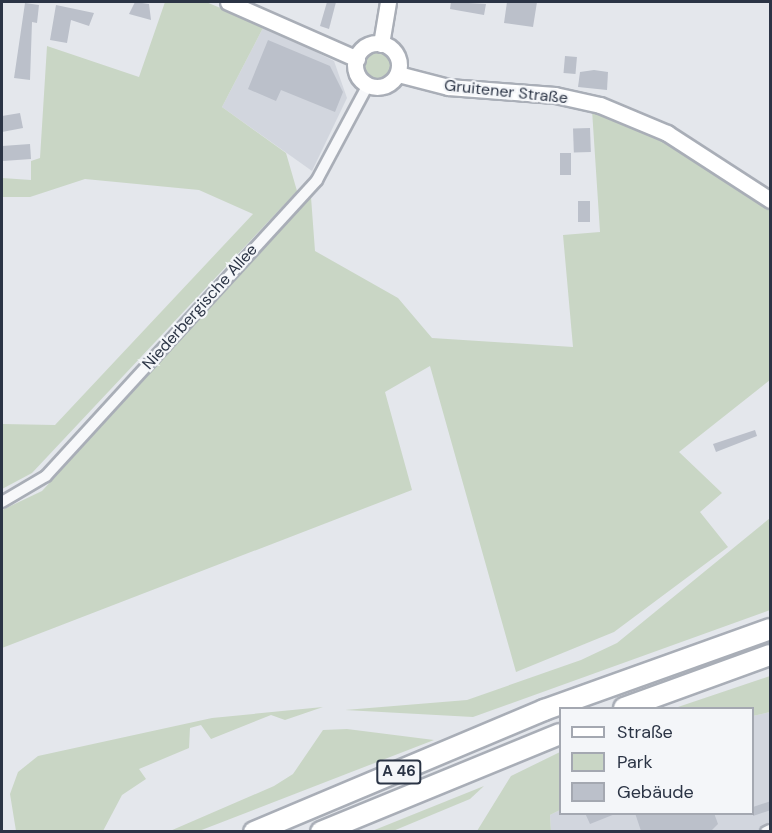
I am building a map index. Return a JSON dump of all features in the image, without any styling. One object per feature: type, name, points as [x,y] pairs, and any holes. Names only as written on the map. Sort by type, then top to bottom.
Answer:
[{"type":"highway","name":"A 46","points":[[254,831],[544,710],[771,629]]},
{"type":"highway","points":[[627,707],[771,656]]},
{"type":"highway","name":"A 46","points":[[321,831],[559,735]]},
{"type":"main road","points":[[234,2],[357,59]]},
{"type":"main road","points":[[381,44],[388,2]]},
{"type":"main road","points":[[381,44],[397,56],[398,74],[383,86],[368,85],[358,75],[357,59],[367,46],[381,44]]},
{"type":"main road","name":"Gruitener Straße","points":[[398,74],[448,87],[555,95],[600,105],[676,138],[771,200]]},
{"type":"street","name":"Niederbergische Allee","points":[[2,501],[46,476],[317,180],[368,85]]},
{"type":"street","points":[[766,831],[771,830]]},
{"type":"shaded area","points":[[264,26],[334,61],[347,98],[312,171],[222,107]]},
{"type":"shaded area","points":[[770,712],[770,831],[551,831],[550,815],[559,810],[559,815],[754,815],[754,716]]},
{"type":"green space","points":[[165,2],[206,2],[264,26],[222,107],[286,153],[297,191],[32,473],[2,489],[2,424],[55,425],[253,214],[199,190],[85,179],[30,197],[2,197],[2,178],[31,180],[31,161],[40,158],[47,46],[139,77]]},
{"type":"green space","points":[[377,51],[387,55],[391,65],[387,75],[377,79],[367,75],[363,65],[367,55]]},
{"type":"green space","points":[[592,110],[671,139],[724,170],[770,208],[770,380],[679,452],[722,493],[700,512],[728,547],[614,632],[516,672],[430,366],[385,392],[412,490],[2,648],[2,510],[42,491],[311,197],[315,251],[398,298],[432,338],[573,347],[563,235],[600,232]]},
{"type":"green space","points":[[770,518],[770,610],[473,717],[345,710],[467,700],[581,660],[617,643]]},
{"type":"green space","points":[[770,676],[770,712],[754,716],[754,707],[678,707]]},
{"type":"green space","points":[[323,707],[285,720],[271,715],[211,739],[201,725],[190,728],[189,748],[139,769],[146,779],[122,795],[103,831],[16,831],[10,794],[18,772],[38,756],[212,718]]},
{"type":"green space","points":[[347,729],[434,740],[199,831],[170,831],[274,786],[293,774],[323,730]]},
{"type":"green space","points":[[559,752],[559,810],[550,815],[551,831],[477,831],[511,776]]},
{"type":"green space","points":[[484,786],[470,799],[393,831],[372,831]]},
{"type":"building","points":[[135,2],[149,4],[151,20],[129,14]]},
{"type":"building","points":[[327,2],[336,2],[329,29],[320,26]]},
{"type":"building","points":[[451,2],[486,4],[484,15],[450,9]]},
{"type":"building","points":[[507,2],[537,2],[533,27],[504,23]]},
{"type":"building","points":[[25,3],[39,5],[37,23],[32,22],[30,80],[14,78]]},
{"type":"building","points":[[56,5],[94,13],[89,26],[71,20],[67,43],[50,40]]},
{"type":"building","points":[[268,40],[330,66],[343,92],[335,112],[281,90],[276,101],[248,89]]},
{"type":"building","points":[[565,56],[577,57],[575,74],[564,73]]},
{"type":"building","points":[[594,70],[608,72],[607,90],[578,87],[580,72]]},
{"type":"building","points":[[20,113],[23,128],[2,132],[2,116]]},
{"type":"building","points":[[590,128],[591,152],[574,153],[573,129]]},
{"type":"building","points":[[30,144],[31,159],[3,161],[2,146]]},
{"type":"building","points":[[560,153],[571,153],[571,175],[560,175]]},
{"type":"building","points":[[578,201],[590,201],[590,222],[578,222]]},
{"type":"building","points":[[755,430],[757,436],[716,452],[713,444]]},
{"type":"building","points":[[771,801],[771,810],[753,816],[754,807]]},
{"type":"building","points":[[586,815],[612,815],[590,824]]},
{"type":"building","points":[[636,815],[715,815],[718,824],[711,831],[641,831]]}]
